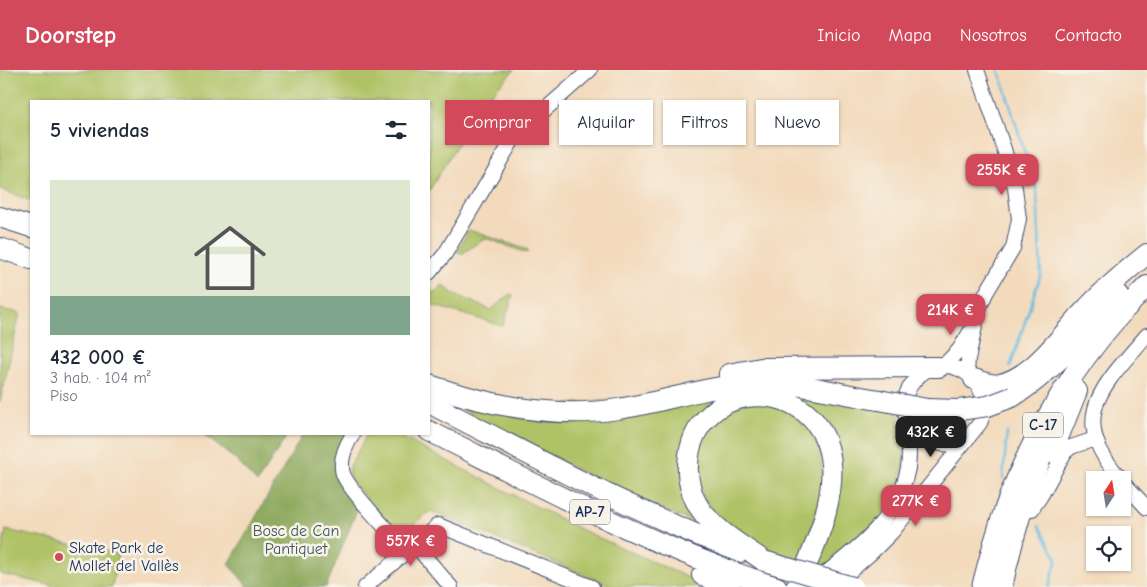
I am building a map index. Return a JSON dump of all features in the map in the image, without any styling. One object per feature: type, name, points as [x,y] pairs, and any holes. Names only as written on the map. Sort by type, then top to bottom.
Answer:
[{"type":"highway","points":[[0,217],[30,227]]},
{"type":"highway","points":[[0,248],[30,259]]},
{"type":"highway","points":[[971,376],[990,385],[1000,384],[1011,380],[1033,366],[1116,279],[1147,254]]},
{"type":"highway","points":[[430,385],[498,405],[552,412],[598,411],[644,404],[715,388],[758,383],[802,386],[927,410],[959,410],[988,406],[1012,397],[1029,387],[1064,356],[1147,264]]},
{"type":"highway","name":"C-17","points":[[982,587],[1010,493],[1052,407],[1102,335],[1147,286]]},
{"type":"highway","name":"C-17","points":[[1002,587],[1013,540],[1028,490],[1047,446],[1078,391],[1114,341],[1147,305]]},
{"type":"highway","points":[[644,404],[676,390],[721,376],[761,368],[941,367]]},
{"type":"highway","points":[[1015,587],[1032,509],[1045,470],[1078,391]]},
{"type":"highway","points":[[764,560],[737,542],[704,514],[692,491],[688,469],[690,449],[694,437],[698,428],[713,412],[733,400],[745,396],[758,395],[783,399],[801,408],[810,416],[826,440],[831,463],[831,486],[825,512],[796,587]]},
{"type":"highway","name":"AP-7","points":[[430,404],[656,518],[764,560],[853,587]]},
{"type":"highway","name":"AP-7","points":[[430,431],[643,537],[681,554],[777,587]]},
{"type":"highway","points":[[420,435],[649,550],[730,587]]},
{"type":"street","points":[[549,106],[590,70]]},
{"type":"street","points":[[941,367],[959,350],[968,337],[986,293],[1013,248],[1019,219],[1013,180],[977,70]]},
{"type":"street","points":[[430,272],[445,254],[510,145]]},
{"type":"street","points":[[831,587],[870,554],[892,532],[977,428],[984,412],[983,394],[971,376],[968,359],[977,317]]},
{"type":"street","points":[[1114,471],[1095,439],[1092,426],[1099,395],[1106,382],[1147,335]]},
{"type":"street","points":[[808,587],[866,539],[888,516],[895,504],[908,467],[906,400],[910,387],[919,376],[932,368],[956,368],[971,376]]},
{"type":"street","points":[[908,421],[922,438],[935,444],[956,444],[969,437]]},
{"type":"street","points":[[352,435],[342,457],[343,473],[351,487],[399,543],[415,545],[451,587]]},
{"type":"street","points":[[1032,509],[1065,452],[1071,447],[1095,439]]},
{"type":"street","points":[[1131,490],[1147,508]]},
{"type":"street","points":[[365,587],[438,525],[592,587]]},
{"type":"green space","points":[[0,70],[514,70],[486,100],[445,100],[445,145],[457,145],[430,189],[430,100],[30,100],[30,201],[0,189]]},
{"type":"green space","points":[[469,230],[528,250],[527,253],[488,239],[482,240],[463,253],[457,252]]},
{"type":"green space","points":[[443,285],[452,293],[491,310],[510,294],[513,295],[503,326],[430,304],[430,291],[433,293]]},
{"type":"green space","points":[[0,309],[20,313],[0,402]]},
{"type":"green space","points":[[764,386],[897,410],[903,436],[903,471],[898,488],[879,519],[825,569],[811,564],[836,485],[798,400],[713,404],[686,490],[701,525],[631,496],[529,445],[430,391],[502,410]]},
{"type":"green space","points":[[745,401],[780,404],[818,436],[824,487],[814,521],[799,560],[760,548],[740,535],[710,509],[694,476],[703,430]]},
{"type":"green space","points":[[204,435],[287,435],[257,483],[237,461]]},
{"type":"green space","name":"Bosc de Can Pantiquet","points":[[302,435],[351,435],[337,463],[359,505],[326,587],[248,587],[229,564]]},
{"type":"green space","points":[[366,435],[397,435],[582,530],[709,587],[614,587],[430,511],[398,537],[350,479],[348,470]]},
{"type":"green space","name":"Skate Park de Mollet del Vallès","points":[[6,530],[118,554],[112,587],[60,587],[0,574],[0,560]]},
{"type":"waterway","points":[[999,70],[1037,192],[1041,274],[1010,367]]},
{"type":"waterway","points":[[1003,478],[1007,433]]},
{"type":"waterway","points":[[1039,526],[1057,559],[1049,587]]},
{"type":"place","name":"Skate Park de Mollet del Vallès","points":[[59,557]]}]
